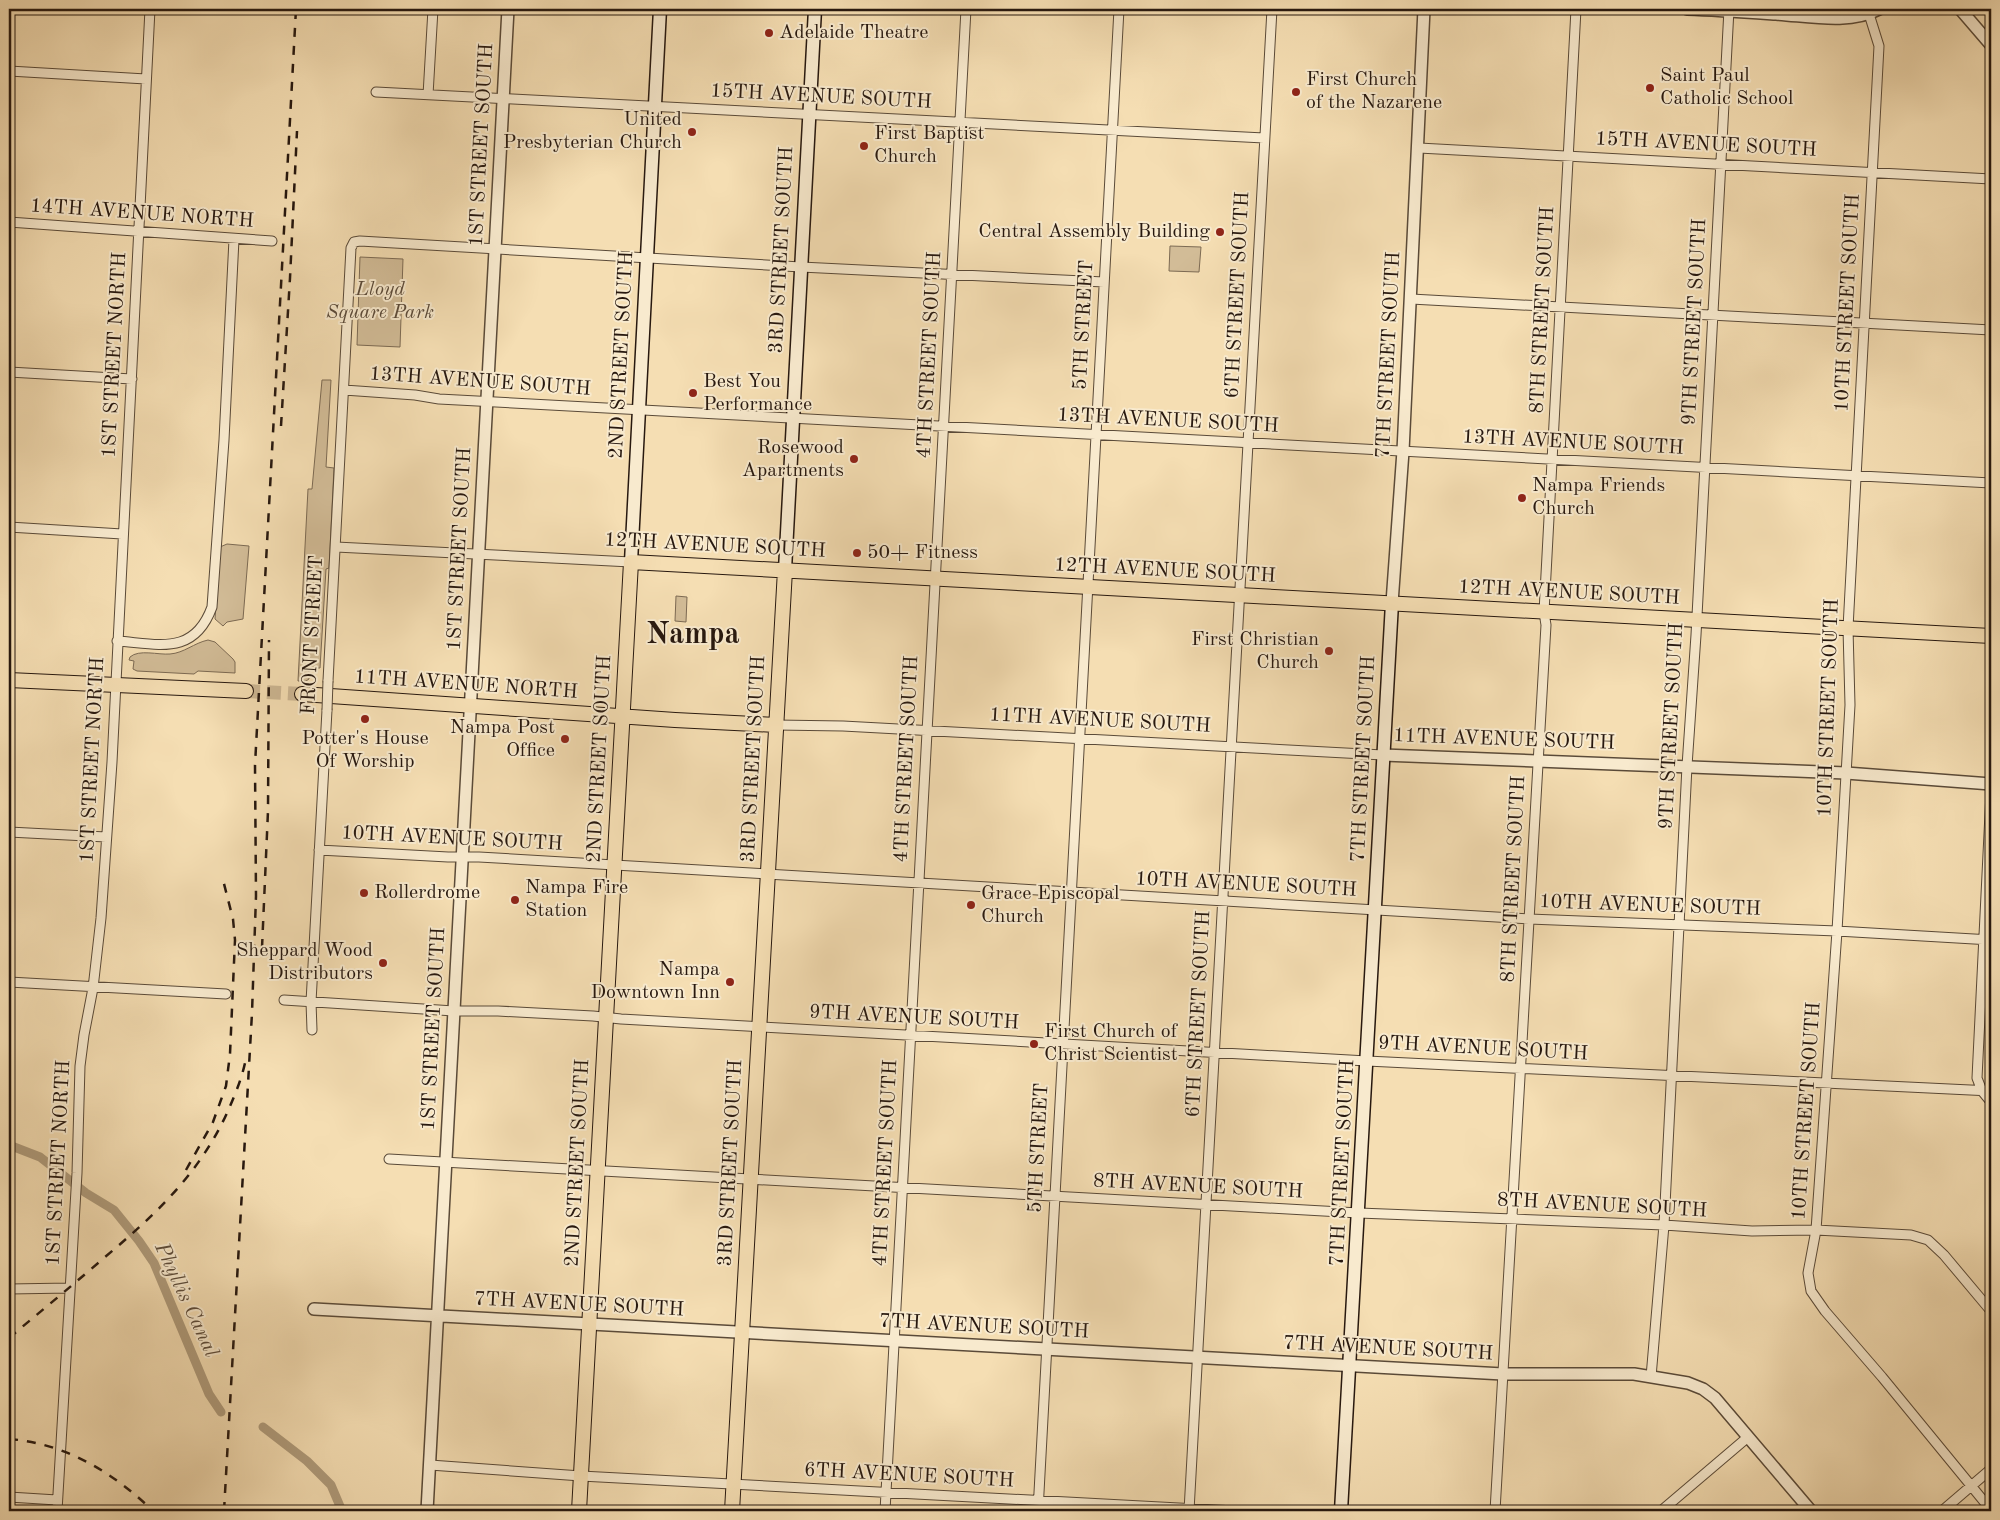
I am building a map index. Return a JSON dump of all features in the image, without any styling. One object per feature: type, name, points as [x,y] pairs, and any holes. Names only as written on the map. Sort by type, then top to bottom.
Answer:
[{"type":"main road","name":"2ND STREET SOUTH","points":[[579,1511],[660,9]]},
{"type":"main road","name":"3RD STREET SOUTH","points":[[732,1511],[785,570],[814,9]]},
{"type":"main road","name":"12TH AVENUE SOUTH","points":[[631,562],[1991,636]]},
{"type":"main road","name":"7TH STREET SOUTH","points":[[1341,1511],[1392,603]]},
{"type":"main road","points":[[9,680],[246,691]]},
{"type":"main road","name":"11TH AVENUE NORTH","points":[[302,694],[776,725]]},
{"type":"street","name":"1ST STREET NORTH","points":[[56,1511],[76,1192],[80,1066],[93,988],[101,918],[116,685],[122,534],[132,379],[150,9]]},
{"type":"street","points":[[428,95],[433,9]]},
{"type":"street","name":"1ST STREET SOUTH","points":[[428,1511],[508,9]]},
{"type":"street","name":"4TH STREET SOUTH","points":[[884,1511],[966,9]]},
{"type":"street","name":"5TH STREET","points":[[1038,1511],[1119,9]]},
{"type":"street","name":"6TH STREET SOUTH","points":[[1189,1510],[1272,9]]},
{"type":"street","name":"7TH STREET SOUTH","points":[[1392,603],[1403,451],[1419,148],[1424,9]]},
{"type":"street","name":"8TH STREET SOUTH","points":[[1494,1511],[1546,625],[1544,612],[1576,9]]},
{"type":"street","points":[[1687,9],[1729,10],[1833,18],[1874,11]]},
{"type":"street","points":[[1960,9],[1991,45]]},
{"type":"street","name":"9TH STREET SOUTH","points":[[1651,1377],[1664,1225],[1686,766],[1696,620],[1729,10]]},
{"type":"street","name":"10TH STREET SOUTH","points":[[1874,11],[1879,46],[1848,628],[1850,705],[1837,931],[1816,1230],[1808,1273],[1811,1291],[1825,1312],[1882,1377],[1991,1510]]},
{"type":"street","points":[[9,71],[146,79]]},
{"type":"street","name":"15TH AVENUE SOUTH","points":[[376,92],[1264,138]]},
{"type":"street","name":"15TH AVENUE SOUTH","points":[[1419,148],[1991,179]]},
{"type":"street","name":"14TH AVENUE NORTH","points":[[9,222],[272,241]]},
{"type":"street","points":[[117,641],[170,645],[182,641],[195,634],[207,621],[212,607],[224,440],[234,239]]},
{"type":"street","name":"FRONT STREET","points":[[312,1030],[311,1002],[351,248],[354,242],[360,241],[495,249]]},
{"type":"street","points":[[495,249],[1104,282]]},
{"type":"street","points":[[1411,300],[1991,330]]},
{"type":"street","points":[[9,372],[132,379]]},
{"type":"street","name":"13TH AVENUE SOUTH","points":[[344,390],[487,402],[1991,483]]},
{"type":"street","points":[[9,527],[122,534]]},
{"type":"street","name":"12TH AVENUE SOUTH","points":[[336,547],[631,562]]},
{"type":"street","name":"11TH AVENUE SOUTH","points":[[776,725],[843,726],[1383,755],[1846,773],[1991,784]]},
{"type":"street","points":[[1991,793],[1988,939],[1977,1078],[1987,1091],[1991,1102]]},
{"type":"street","points":[[9,832],[106,837]]},
{"type":"street","name":"10TH AVENUE SOUTH","points":[[319,850],[615,865],[1529,919],[1988,939]]},
{"type":"street","points":[[9,982],[226,994]]},
{"type":"street","name":"9TH AVENUE SOUTH","points":[[284,1000],[454,1011],[506,1011],[1214,1053],[1987,1091]]},
{"type":"street","name":"8TH AVENUE SOUTH","points":[[389,1159],[1359,1214],[1912,1235],[1928,1240],[1944,1255],[1991,1311]]},
{"type":"street","points":[[9,1288],[70,1288]]},
{"type":"street","name":"7TH AVENUE SOUTH","points":[[314,1309],[1503,1374],[1634,1374],[1688,1383],[1703,1389],[1715,1398],[1811,1511]]},
{"type":"street","points":[[1660,1511],[1748,1437]]},
{"type":"street","name":"6TH AVENUE SOUTH","points":[[430,1465],[581,1476],[1235,1511]]},
{"type":"street","points":[[1942,1511],[1991,1469]]},
{"type":"street","points":[[9,1497],[57,1500]]},
{"type":"green space","points":[[1170,246],[1201,247],[1199,272],[1169,271]]},
{"type":"green space","name":"Lloyd Square Park","points":[[360,257],[403,259],[400,347],[357,345]]},
{"type":"green space","points":[[322,380],[331,380],[326,467],[334,468],[329,568],[326,569],[320,668],[309,668],[309,679],[298,681],[308,489],[312,489]]},
{"type":"green space","points":[[227,544],[249,546],[243,619],[227,622],[223,626],[215,619],[220,547]]},
{"type":"green space","points":[[676,596],[687,597],[686,622],[675,621]]},
{"type":"green space","points":[[208,640],[215,642],[233,659],[235,662],[235,673],[198,671],[194,674],[137,671],[133,669],[134,661],[129,660],[130,657],[138,653],[175,653]]},
{"type":"waterway","name":"Phyllis Canal","points":[[9,1145],[40,1157],[86,1193],[114,1210],[139,1241],[154,1263],[209,1394],[221,1412]]},
{"type":"waterway","name":"Phyllis Canal","points":[[263,1427],[307,1461],[331,1485],[342,1511]]},
{"type":"tunnel","points":[[246,691],[302,694]]},
{"type":"railway","points":[[224,1511],[252,1013],[256,896],[255,765],[296,9]]},
{"type":"railway","points":[[281,426],[297,131]]},
{"type":"railway","points":[[262,948],[268,811],[269,640]]},
{"type":"railway","points":[[186,1170],[213,1122],[226,1086],[230,1054],[235,940],[233,919],[222,876]]},
{"type":"railway","points":[[9,1338],[123,1241],[174,1192],[216,1135],[235,1095],[245,1063]]},
{"type":"railway","points":[[9,1439],[50,1447],[87,1462],[122,1484],[153,1511]]},
{"type":"place","name":"Adelaide Theatre","points":[[769,33]]},
{"type":"place","name":"Saint Paul Catholic School","points":[[1650,88]]},
{"type":"place","name":"First Church of the Nazarene","points":[[1296,92]]},
{"type":"place","name":"United Presbyterian Church","points":[[692,132]]},
{"type":"place","name":"First Baptist Church","points":[[864,146]]},
{"type":"place","name":"Central Assembly Building","points":[[1220,232]]},
{"type":"place","name":"Best You Performance","points":[[693,393]]},
{"type":"place","name":"Rosewood Apartments","points":[[854,459]]},
{"type":"place","name":"Nampa Friends Church","points":[[1522,498]]},
{"type":"place","name":"50+ Fitness","points":[[857,553]]},
{"type":"place","name":"First Christian Church","points":[[1329,651]]},
{"type":"place","name":"Potter's House Of Worship","points":[[365,719]]},
{"type":"place","name":"Nampa Post Office","points":[[565,739]]},
{"type":"place","name":"Rollerdrome","points":[[364,893]]},
{"type":"place","name":"Nampa Fire Station","points":[[515,900]]},
{"type":"place","name":"Grace Episcopal Church","points":[[971,905]]},
{"type":"place","name":"Sheppard Wood Distributors","points":[[383,963]]},
{"type":"place","name":"Nampa Downtown Inn","points":[[730,982]]},
{"type":"place","name":"First Church of Christ Scientist","points":[[1034,1044]]},
{"type":"district","name":"Nampa","points":[[693,635]]}]
